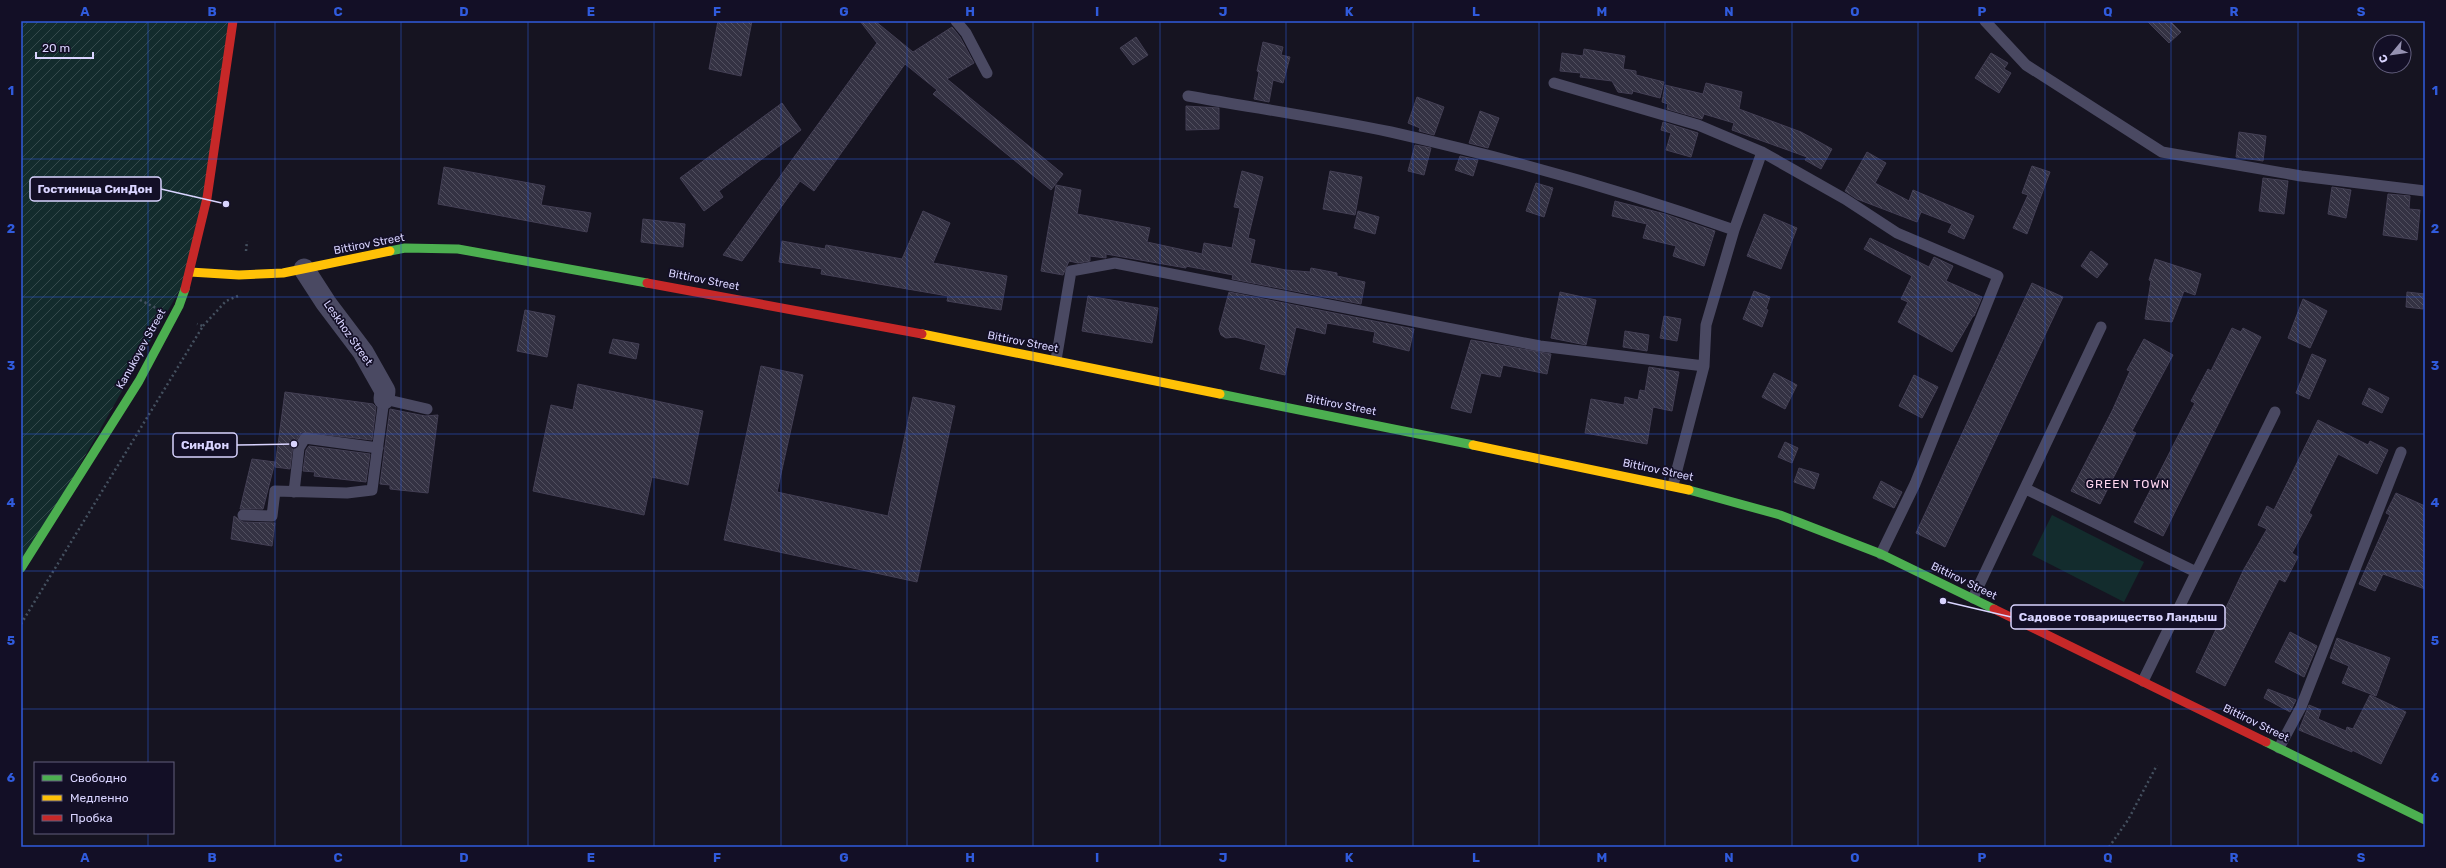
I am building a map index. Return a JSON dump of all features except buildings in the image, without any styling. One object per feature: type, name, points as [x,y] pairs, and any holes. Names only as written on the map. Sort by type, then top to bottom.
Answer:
[{"type":"street","name":"Kanukoyev Street","points":[[21,568],[139,382],[166,332],[190,272],[207,198],[233,21]]},
{"type":"street","name":"Bittirov Street","points":[[190,272],[252,274],[283,273],[405,248],[458,249],[692,290],[1056,360],[1673,485],[1780,515],[1881,554],[2425,820]]},
{"type":"street","name":"Leskhoz Street","points":[[304,269],[326,304],[363,352],[386,391],[384,399]]},
{"type":"lane","points":[[956,21],[966,33],[987,73]]},
{"type":"lane","points":[[1985,21],[2026,65],[2162,152],[2301,176],[2425,191]]},
{"type":"lane","points":[[1554,83],[1698,125],[1762,152],[1845,199],[1897,233],[1998,276],[1915,484],[1881,554]]},
{"type":"lane","points":[[1188,96],[1389,132],[1468,151],[1667,206],[1734,230]]},
{"type":"lane","points":[[1673,485],[1704,366],[1706,325],[1734,230],[1762,152]]},
{"type":"lane","points":[[1056,360],[1071,271],[1115,263],[1540,346],[1704,366]]},
{"type":"lane","points":[[1973,598],[2026,489],[2101,327]]},
{"type":"lane","points":[[243,515],[272,516],[275,491],[347,493],[372,490],[384,399],[426,409]]},
{"type":"lane","points":[[2143,681],[2275,412]]},
{"type":"lane","points":[[294,492],[300,448],[304,438],[378,448]]},
{"type":"lane","points":[[2280,748],[2301,707],[2401,452]]},
{"type":"lane","points":[[2026,489],[2196,572]]},
{"type":"path","points":[[246,251],[247,241]]},
{"type":"path","points":[[21,624],[203,326],[226,301],[238,296],[240,288]]},
{"type":"path","points":[[140,300],[157,308]]},
{"type":"path","points":[[197,324],[203,326]]},
{"type":"path","points":[[2109,847],[2128,820],[2157,766]]},
{"type":"green space","points":[[21,21],[233,21],[190,272],[21,568]]},
{"type":"green space","points":[[2052,515],[2144,562],[2124,602],[2032,555]]},
{"type":"traffic: fast","points":[[390,251],[405,248],[458,249],[647,283]]},
{"type":"traffic: fast","points":[[21,568],[139,381],[179,306],[185,289]]},
{"type":"traffic: fast","points":[[1220,394],[1473,445]]},
{"type":"traffic: fast","points":[[1689,490],[1780,515],[1881,554],[1994,609]]},
{"type":"traffic: fast","points":[[2266,742],[2425,820]]},
{"type":"traffic: slow","points":[[190,272],[239,275],[283,273],[390,251]]},
{"type":"traffic: slow","points":[[922,334],[1220,394]]},
{"type":"traffic: slow","points":[[1473,445],[1689,490]]},
{"type":"traffic: jam","points":[[185,289],[207,198],[233,21]]},
{"type":"traffic: jam","points":[[647,283],[922,334]]},
{"type":"traffic: jam","points":[[1994,609],[2266,742]]},
{"type":"place","name":"Гостиница СинДон","points":[[226,204]]},
{"type":"place","name":"СинДон","points":[[294,444]]},
{"type":"place","name":"Садовое товарищество Ландыш","points":[[1943,601]]},
{"type":"district","name":"GREEN TOWN","points":[[2128,484]]}]
